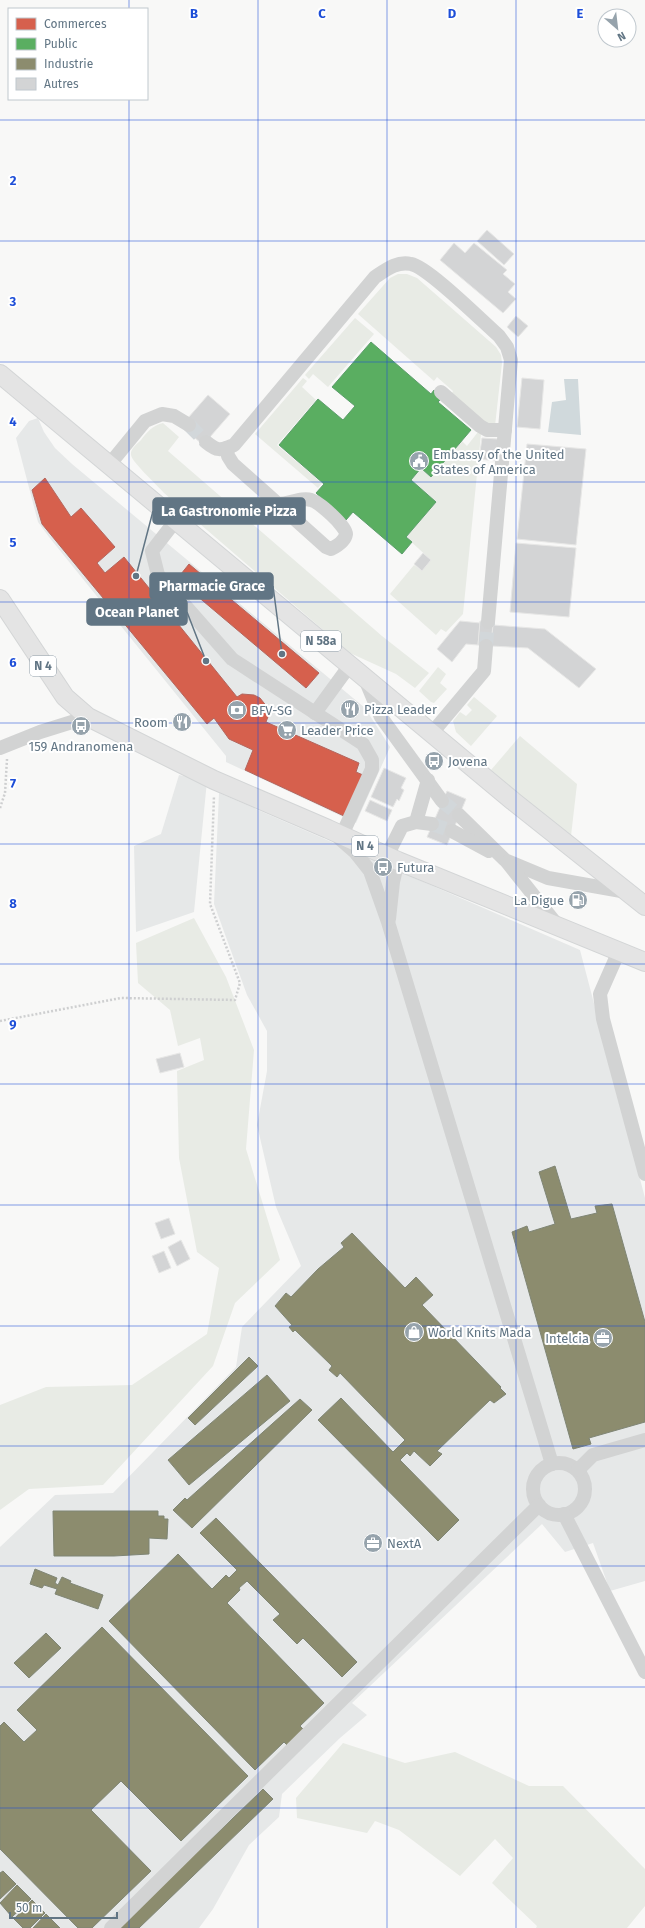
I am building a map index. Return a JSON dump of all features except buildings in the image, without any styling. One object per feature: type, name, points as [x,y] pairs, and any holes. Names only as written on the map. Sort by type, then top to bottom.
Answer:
[{"type":"main road","name":"N 58a","points":[[0,374],[364,677],[645,906]]},
{"type":"main road","name":"N 4","points":[[0,599],[65,697],[88,717],[214,780],[335,832],[393,859],[645,963]]},
{"type":"street","points":[[206,442],[213,449],[223,450],[234,445],[375,277],[394,264],[412,264],[426,271],[499,336],[507,347],[512,360],[488,622]]},
{"type":"street","points":[[441,392],[480,426],[487,430],[505,430]]},
{"type":"street","points":[[109,465],[145,421],[162,414],[174,416],[189,426]]},
{"type":"street","points":[[227,448],[228,456],[233,464],[278,504]]},
{"type":"street","points":[[176,520],[152,551],[158,575],[232,659],[363,744],[372,760],[372,769],[335,832],[355,852],[370,871],[388,922],[552,1464]]},
{"type":"street","points":[[432,733],[484,671],[486,646]]},
{"type":"street","points":[[315,713],[350,665]]},
{"type":"street","points":[[364,677],[381,717],[442,801]]},
{"type":"street","points":[[5,746],[40,732],[88,717]]},
{"type":"street","points":[[416,822],[428,780]]},
{"type":"street","points":[[460,815],[505,860],[558,926]]},
{"type":"street","points":[[388,922],[393,882],[393,859],[402,826],[416,822],[432,824]]},
{"type":"street","points":[[452,831],[505,860],[548,878],[627,892]]},
{"type":"street","points":[[619,951],[600,994],[603,1020],[645,1174]]},
{"type":"street","points":[[578,1470],[593,1455],[645,1440]]},
{"type":"street","points":[[561,1463],[570,1465],[578,1470],[583,1478],[585,1487],[584,1496],[580,1504],[573,1511],[564,1514],[550,1512],[539,1505],[535,1498],[533,1489],[538,1474],[552,1464],[561,1463]]},
{"type":"street","points":[[111,1928],[539,1505]]},
{"type":"street","points":[[564,1514],[645,1672]]},
{"type":"path","points":[[0,808],[5,793],[5,746]]},
{"type":"path","points":[[0,1021],[121,998],[235,1000],[240,983],[210,904],[214,800]]},
{"type":"shaded area","points":[[398,274],[407,274],[417,278],[496,347],[501,355],[502,363],[495,426],[487,426],[451,395],[453,391],[437,377],[434,381],[358,314],[390,278]]},
{"type":"shaded area","points":[[355,318],[374,334],[328,387],[313,374],[309,379],[305,375]]},
{"type":"shaded area","points":[[303,378],[307,381],[302,387],[316,400],[277,445],[322,483],[318,488],[255,434]]},
{"type":"shaded area","points":[[564,379],[578,379],[581,435],[548,432],[552,402],[566,400]]},
{"type":"shaded area","points":[[38,418],[44,432],[55,448],[72,464],[365,708],[390,747],[356,823],[226,762],[226,756],[49,537],[38,522],[16,438],[29,421]]},
{"type":"shaded area","points":[[163,423],[179,437],[168,451],[382,636],[429,673],[415,688],[396,674],[350,653],[164,493],[145,474],[132,458],[131,453],[134,447],[150,429]]},
{"type":"shaded area","points":[[478,432],[481,434],[463,614],[446,632],[441,629],[436,635],[390,594],[414,565],[422,571],[431,560],[406,537],[436,502],[411,480],[421,468],[431,477],[462,441],[467,446]]},
{"type":"shaded area","points":[[438,667],[446,674],[440,683],[447,689],[434,703],[419,691]]},
{"type":"shaded area","points":[[474,697],[497,716],[471,746],[456,732],[453,721],[460,712],[466,716],[472,710],[467,705]]},
{"type":"shaded area","points":[[520,736],[577,784],[571,836],[560,829],[491,770]]},
{"type":"shaded area","points":[[179,775],[207,781],[194,912],[136,932],[134,846],[161,834]]},
{"type":"shaded area","points":[[219,793],[580,950],[645,1198],[645,1581],[610,1591],[593,1543],[565,1552],[542,1524],[352,1703],[367,1715],[340,1738],[282,1794],[279,1817],[249,1845],[213,1909],[199,1928],[0,1928],[0,1547],[55,1495],[113,1493],[236,1367],[242,1327],[301,1266],[276,1207],[257,1125],[267,1071],[267,1031],[247,995],[214,904]]},
{"type":"shaded area","points":[[194,918],[226,977],[254,1050],[246,1149],[280,1260],[235,1303],[213,1366],[103,1485],[29,1489],[0,1510],[0,1405],[46,1387],[132,1385],[207,1334],[219,1268],[197,1252],[179,1158],[177,1071],[204,1060],[200,1038],[178,1046],[170,1010],[138,983],[136,943]]},
{"type":"shaded area","points":[[343,1743],[405,1763],[455,1752],[529,1786],[563,1786],[645,1869],[645,1906],[627,1928],[536,1928],[537,1926],[492,1883],[513,1858],[495,1839],[460,1876],[399,1830],[375,1821],[367,1833],[297,1818],[296,1798]]},
{"type":"tunnel","points":[[189,425],[206,442]]},
{"type":"tunnel","points":[[486,646],[488,622]]},
{"type":"tunnel","points":[[442,801],[459,815]]},
{"type":"tunnel","points":[[432,824],[452,831]]},
{"type":"place","name":"Embassy of the United States of America","points":[[419,461]]},
{"type":"place","name":"La Gastronomie Pizza","points":[[136,576]]},
{"type":"place","name":"Pharmacie Grace","points":[[282,654]]},
{"type":"place","name":"Ocean Planet","points":[[206,661]]},
{"type":"place","name":"Pizza Leader","points":[[350,709]]},
{"type":"place","name":"BFV-SG","points":[[237,710]]},
{"type":"place","name":"Room","points":[[182,722]]},
{"type":"place","name":"159 Andranomena","points":[[81,726]]},
{"type":"place","name":"Leader Price","points":[[287,730]]},
{"type":"place","name":"Jovena","points":[[434,761]]},
{"type":"place","name":"Futura","points":[[383,867]]},
{"type":"place","name":"La Digue","points":[[578,900]]},
{"type":"place","name":"World Knits Mada","points":[[414,1332]]},
{"type":"place","name":"Intelcia","points":[[603,1338]]},
{"type":"place","name":"NextA","points":[[373,1543]]}]
